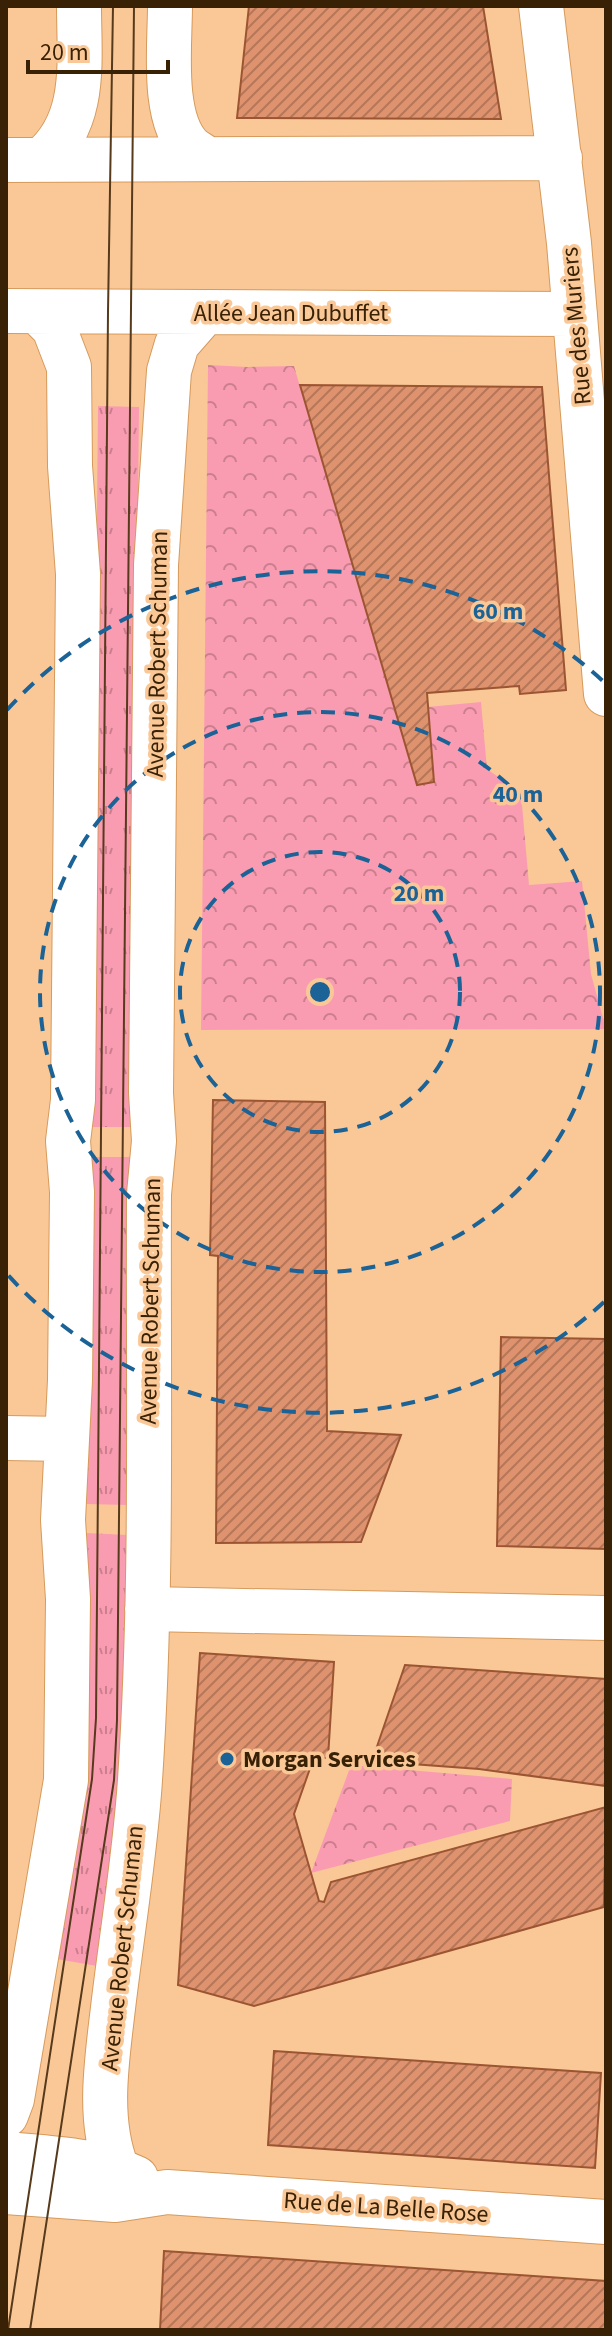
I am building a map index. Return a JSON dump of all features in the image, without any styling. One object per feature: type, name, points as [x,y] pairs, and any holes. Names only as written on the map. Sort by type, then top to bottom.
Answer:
[{"type":"street","points":[[23,160],[57,147],[73,116],[78,79],[79,6]]},
{"type":"street","points":[[170,6],[173,113],[190,147],[207,159]]},
{"type":"street","name":"Rue des Muriers","points":[[541,6],[575,314],[606,694]]},
{"type":"street","points":[[23,160],[560,158]]},
{"type":"street","points":[[6,2115],[12,2099],[66,1780],[68,1599],[63,1520],[70,1380],[72,1192],[68,1141],[73,1100],[78,590],[70,466],[69,367],[54,328],[22,312]]},
{"type":"street","name":"Allée Jean Dubuffet","points":[[22,312],[575,314]]},
{"type":"street","name":"Avenue Robert Schuman","points":[[117,2169],[108,2147],[105,2107],[110,2030],[140,1782],[147,1609],[149,1194],[154,1141],[151,1077],[156,565],[169,371],[177,344],[205,312]]},
{"type":"street","points":[[6,1438],[66,1439]]},
{"type":"street","points":[[147,1609],[606,1618]]},
{"type":"street","name":"Rue de La Belle Rose","points":[[6,2154],[117,2169],[167,2192]]},
{"type":"street","name":"Rue de La Belle Rose","points":[[6,2192],[115,2200],[167,2192],[606,2222]]},
{"type":"green space","points":[[208,365],[294,366],[395,710],[481,702],[487,769],[521,793],[529,885],[582,881],[591,974],[606,1029],[201,1030]]},
{"type":"green space","points":[[98,406],[139,407],[132,1127],[91,1127]]},
{"type":"green space","points":[[90,1157],[132,1157],[129,1505],[85,1504]]},
{"type":"green space","points":[[86,1533],[128,1535],[123,1767],[97,1966],[57,1959],[86,1601]]},
{"type":"green space","points":[[351,1765],[512,1779],[510,1821],[311,1873]]},
{"type":"building","points":[[249,6],[483,6],[501,119],[237,118]]},
{"type":"building","points":[[300,385],[542,387],[566,690],[520,694],[519,686],[427,693],[434,782],[417,785]]},
{"type":"building","points":[[213,1100],[325,1102],[327,1431],[401,1435],[361,1542],[216,1543],[218,1256],[210,1255]]},
{"type":"building","points":[[501,1337],[606,1339],[606,1549],[497,1546]]},
{"type":"building","points":[[200,1653],[334,1662],[328,1758],[314,1757],[294,1814],[319,1901],[324,1902],[331,1882],[606,1807],[604,1907],[254,2006],[178,1985]]},
{"type":"building","points":[[405,1665],[606,1679],[606,1786],[479,1769],[372,1761]]},
{"type":"building","points":[[274,2051],[601,2073],[595,2168],[268,2145]]},
{"type":"building","points":[[164,2251],[606,2281],[606,2330],[160,2330]]},
{"type":"tram line","points":[[8,2330],[92,1779],[96,1718],[113,6]]},
{"type":"tram line","points":[[30,2330],[114,1780],[117,1720],[134,6]]},
{"type":"place","name":"Morgan Services","points":[[227,1759]]}]
